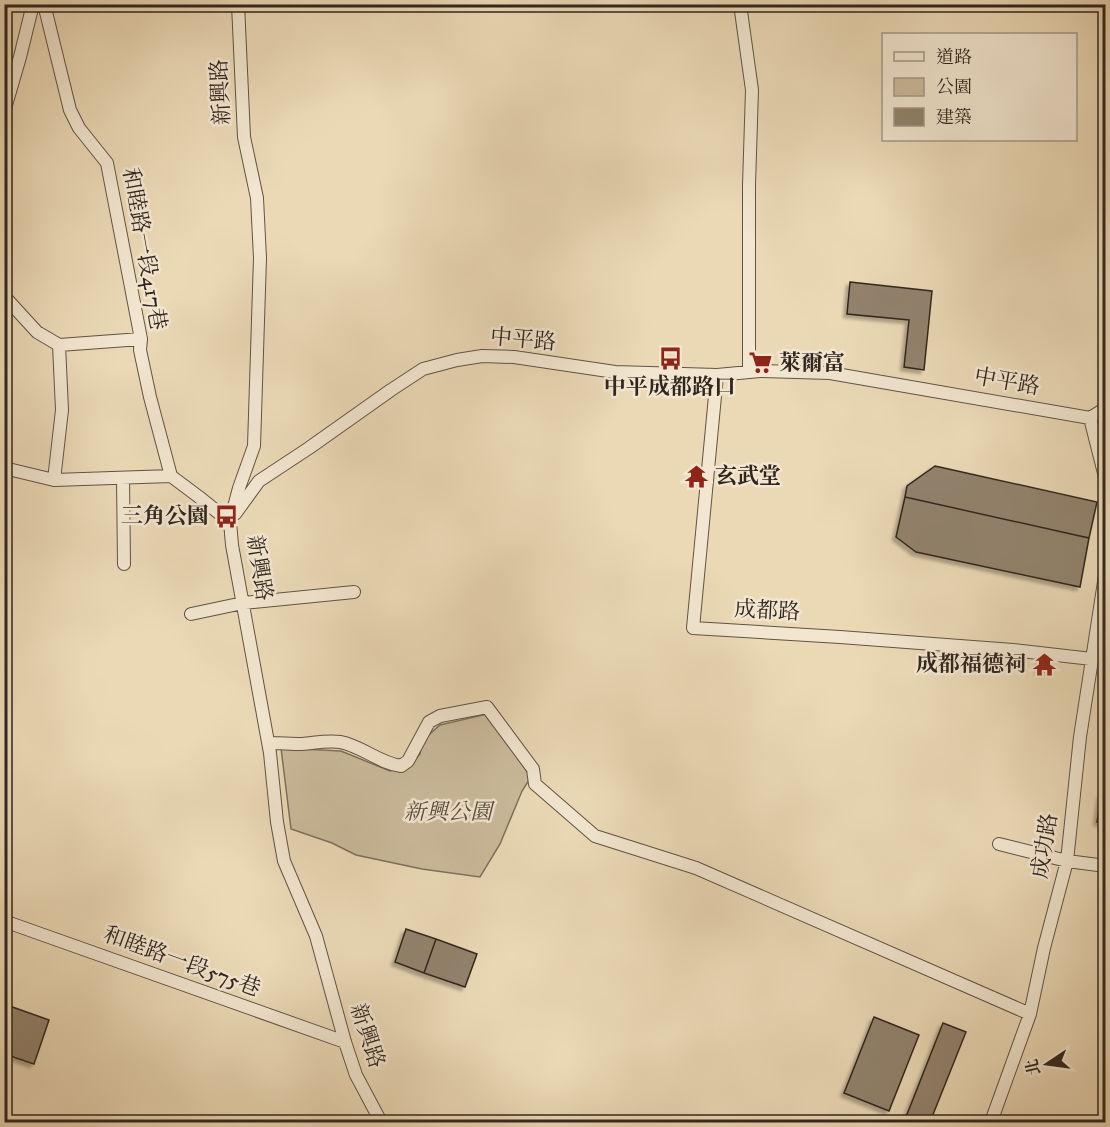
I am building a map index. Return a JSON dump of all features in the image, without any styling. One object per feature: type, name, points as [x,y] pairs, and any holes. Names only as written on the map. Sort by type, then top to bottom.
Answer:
[{"type":"street","points":[[4,112],[33,4]]},
{"type":"street","name":"和睦路一段417巷","points":[[44,4],[70,110],[79,128],[107,163],[141,339],[140,350],[171,476]]},
{"type":"street","name":"新興路","points":[[238,4],[244,137],[257,198],[260,258],[254,446],[230,522],[232,545],[268,743],[284,861],[315,936],[345,1042],[356,1075],[376,1120]]},
{"type":"street","points":[[740,4],[752,90],[749,186],[749,372]]},
{"type":"street","points":[[4,296],[37,332],[59,345],[141,339]]},
{"type":"street","points":[[54,480],[62,410],[59,345]]},
{"type":"street","name":"中平路","points":[[230,522],[259,481],[391,390],[423,369],[482,356],[514,357],[615,372],[717,375],[760,371],[830,373],[1090,418]]},
{"type":"street","name":"成都路","points":[[717,375],[693,628],[1013,650],[1092,659]]},
{"type":"street","points":[[1106,408],[1090,418],[1106,481]]},
{"type":"street","points":[[4,468],[54,480],[171,476],[230,522]]},
{"type":"street","points":[[123,478],[124,564]]},
{"type":"street","name":"成功路","points":[[991,1122],[1030,1014],[1044,948],[1068,861],[1080,737],[1106,569]]},
{"type":"street","points":[[191,614],[243,603],[354,591]]},
{"type":"street","points":[[268,743],[341,742],[374,755],[389,764],[402,766],[408,761],[429,722],[440,716],[487,706],[533,769],[535,784],[595,836],[696,868],[1030,1014]]},
{"type":"street","points":[[999,844],[1068,861],[1106,866]]},
{"type":"street","name":"和睦路一段575巷","points":[[4,921],[345,1042]]},
{"type":"green space","name":"新興公園","points":[[487,714],[531,777],[522,791],[500,844],[480,877],[422,869],[356,855],[332,843],[291,829],[281,748],[341,751],[390,771],[409,767],[420,754],[423,740],[440,725]]},
{"type":"building","points":[[850,282],[932,291],[924,370],[904,367],[909,320],[847,314]]},
{"type":"building","points":[[935,466],[1097,502],[1089,538],[905,497],[907,486]]},
{"type":"building","points":[[905,497],[1089,538],[1080,587],[916,552],[896,537]]},
{"type":"building","name":"成都福德祠","points":[[1040,656],[1048,656],[1047,672],[1039,671]]},
{"type":"building","points":[[1101,794],[1106,795],[1106,823],[1097,822]]},
{"type":"building","points":[[406,929],[436,939],[424,973],[395,962]]},
{"type":"building","points":[[436,939],[477,954],[465,987],[424,973]]},
{"type":"building","points":[[4,1004],[49,1020],[34,1064],[4,1054]]},
{"type":"building","points":[[874,1017],[919,1035],[889,1111],[844,1093]]},
{"type":"building","points":[[943,1023],[966,1032],[930,1122],[904,1122]]},
{"type":"place","name":"中平成都路口","points":[[670,358]]},
{"type":"place","name":"萊爾富","points":[[761,363]]},
{"type":"place","name":"玄武堂","points":[[697,476]]},
{"type":"place","name":"三角公園","points":[[227,516]]},
{"type":"place","name":"成都福德祠","points":[[1044,664]]}]
